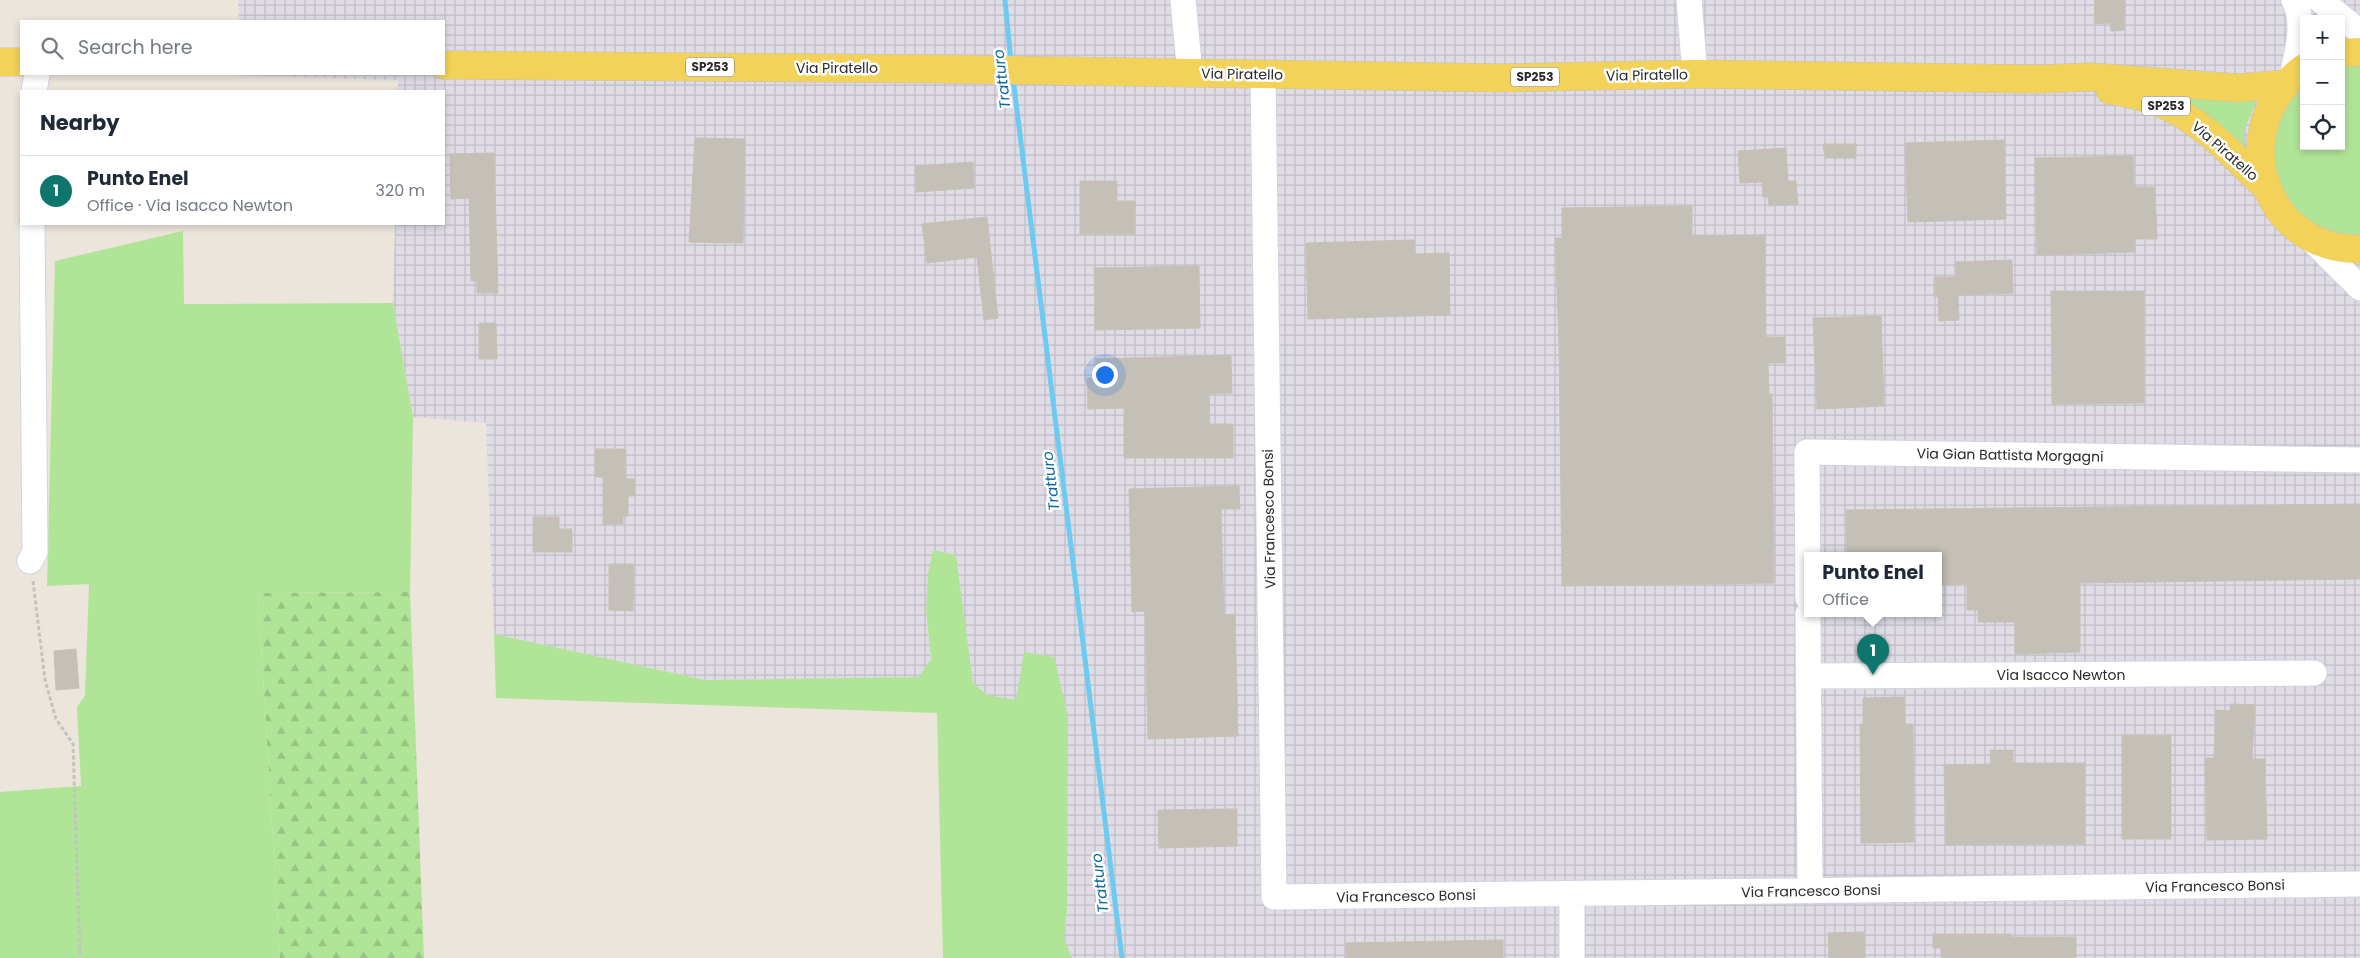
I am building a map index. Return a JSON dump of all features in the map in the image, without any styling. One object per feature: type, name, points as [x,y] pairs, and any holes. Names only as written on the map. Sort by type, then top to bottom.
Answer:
[{"type":"main road","points":[[2345,53],[2360,52]]},
{"type":"main road","points":[[0,62],[20,62]]},
{"type":"main road","name":"Via Piratello","points":[[445,65],[976,69],[1503,78],[1695,74],[2040,79],[2091,77],[2238,88],[2293,76]]},
{"type":"main road","name":"SP253","points":[[2293,76],[2272,102],[2263,123],[2259,145],[2260,167],[2266,188],[2283,215],[2307,235],[2336,247],[2360,249]]},
{"type":"main road","name":"Via Piratello","points":[[2040,79],[2108,89],[2163,104],[2215,139],[2266,188]]},
{"type":"street","points":[[1183,0],[1190,74]]},
{"type":"street","points":[[1689,0],[1695,74]]},
{"type":"street","points":[[2293,76],[2301,27],[2298,9],[2294,0]]},
{"type":"street","points":[[2320,0],[2360,32]]},
{"type":"street","name":"Via Francesco Bonsi","points":[[1263,74],[1274,897],[2360,884]]},
{"type":"street","points":[[34,90],[37,75]]},
{"type":"street","points":[[30,561],[35,552],[32,225]]},
{"type":"street","points":[[2307,235],[2360,288]]},
{"type":"street","name":"Via Gian Battista Morgagni","points":[[1808,552],[1807,452],[2360,460]]},
{"type":"street","points":[[1808,617],[1810,891]]},
{"type":"street","name":"Via Isacco Newton","points":[[1808,676],[2314,673]]},
{"type":"street","points":[[1572,894],[1572,958]]},
{"type":"path","points":[[30,561],[45,680],[56,720],[73,744],[80,958]]},
{"type":"shaded area","points":[[238,0],[2360,0],[2360,958],[1072,958],[1064,938],[1067,911],[1017,701],[987,695],[972,683],[956,555],[933,550],[926,610],[931,659],[920,677],[705,680],[494,634],[486,423],[413,417],[393,303],[395,225],[445,225],[445,90],[398,90],[398,80],[230,75],[445,75],[445,20],[239,20]]},
{"type":"green space","points":[[2360,63],[2360,237],[2321,230],[2300,217],[2273,175],[2273,126],[2300,88],[2300,150],[2345,150],[2345,64]]},
{"type":"green space","points":[[2173,90],[2258,97],[2244,131],[2244,157],[2180,104]]},
{"type":"green space","points":[[183,231],[184,304],[393,303],[413,417],[410,592],[258,593],[280,958],[0,958],[0,792],[81,786],[77,707],[85,695],[89,584],[47,586],[55,261]]},
{"type":"green space","points":[[933,550],[956,555],[973,683],[987,695],[1016,700],[1024,652],[1054,657],[1068,716],[1067,911],[1064,938],[1072,958],[943,958],[937,713],[496,698],[494,634],[705,680],[919,677],[931,659],[926,610],[928,574]]},
{"type":"green space","points":[[410,592],[424,958],[280,958],[258,593]]},
{"type":"building","points":[[2095,0],[2125,0],[2124,30],[2111,31],[2110,23],[2094,24]]},
{"type":"building","points":[[695,138],[745,139],[743,243],[689,242]]},
{"type":"building","points":[[2004,140],[2006,219],[1908,222],[1905,143]]},
{"type":"building","points":[[1823,144],[1856,144],[1856,158],[1825,158]]},
{"type":"building","points":[[1786,148],[1788,181],[1796,181],[1798,204],[1769,206],[1768,197],[1763,197],[1762,182],[1740,183],[1738,151]]},
{"type":"building","points":[[494,153],[498,293],[477,293],[477,281],[471,281],[469,198],[451,199],[450,154]]},
{"type":"building","points":[[2133,156],[2134,187],[2155,187],[2157,239],[2135,239],[2135,252],[2037,255],[2035,158]]},
{"type":"building","points":[[973,162],[974,188],[916,192],[915,166]]},
{"type":"building","points":[[1080,181],[1117,181],[1117,201],[1135,201],[1135,234],[1080,234]]},
{"type":"building","points":[[1692,206],[1692,236],[1765,235],[1766,337],[1785,337],[1786,363],[1768,363],[1769,394],[1772,394],[1774,583],[1562,586],[1559,344],[1555,238],[1562,238],[1562,208]]},
{"type":"building","points":[[987,217],[998,318],[984,320],[977,257],[927,263],[922,224]]},
{"type":"building","points":[[1414,240],[1415,254],[1449,253],[1450,315],[1308,319],[1306,243]]},
{"type":"building","points":[[2012,260],[2013,293],[1958,295],[1959,320],[1939,321],[1938,296],[1934,297],[1934,277],[1956,277],[1956,262]]},
{"type":"building","points":[[1199,266],[1200,328],[1095,330],[1094,268]]},
{"type":"building","points":[[2051,291],[2144,291],[2144,403],[2052,404]]},
{"type":"building","points":[[1881,316],[1884,406],[1817,409],[1813,318]]},
{"type":"building","points":[[479,323],[496,323],[497,359],[479,359]]},
{"type":"building","points":[[1231,355],[1232,393],[1209,394],[1210,424],[1233,424],[1233,458],[1124,458],[1124,408],[1088,409],[1087,378],[1096,378],[1096,359]]},
{"type":"building","points":[[595,449],[626,449],[626,479],[635,479],[635,496],[628,496],[628,516],[623,516],[623,524],[603,524],[603,477],[595,477]]},
{"type":"building","points":[[1239,486],[1240,509],[1221,509],[1224,615],[1235,614],[1238,736],[1148,739],[1145,611],[1132,612],[1129,489]]},
{"type":"building","points":[[2360,504],[2360,579],[2080,583],[2080,652],[2015,654],[2015,622],[1978,622],[1978,610],[1967,610],[1967,584],[1942,585],[1942,552],[1847,552],[1846,510]]},
{"type":"building","points":[[533,517],[559,517],[559,529],[572,529],[572,552],[533,552]]},
{"type":"building","points":[[609,564],[634,564],[633,611],[609,610]]},
{"type":"building","points":[[76,649],[79,688],[56,690],[54,651]]},
{"type":"building","points":[[1904,697],[1905,724],[1913,724],[1914,842],[1861,843],[1860,724],[1863,724],[1863,698]]},
{"type":"building","points":[[2230,704],[2255,705],[2252,759],[2265,759],[2267,839],[2207,840],[2205,758],[2214,758],[2216,710],[2230,711]]},
{"type":"building","points":[[2122,735],[2171,735],[2171,839],[2122,839]]},
{"type":"building","points":[[1990,750],[2013,750],[2013,763],[2085,763],[2085,844],[1946,845],[1944,765],[1991,764]]},
{"type":"building","points":[[1237,809],[1237,846],[1159,848],[1158,810]]},
{"type":"building","points":[[1864,932],[1865,958],[1829,958],[1828,933]]},
{"type":"building","points":[[1933,934],[2011,934],[2011,937],[2076,937],[2076,958],[1941,958],[1941,948],[1933,948]]},
{"type":"building","points":[[1503,940],[1503,958],[1346,958],[1346,943]]},
{"type":"waterway","name":"Tratturo","points":[[1005,0],[1011,62]]},
{"type":"waterway","name":"Tratturo","points":[[1013,78],[1122,958]]},
{"type":"place","name":"Punto Enel","points":[[1873,675]]}]
